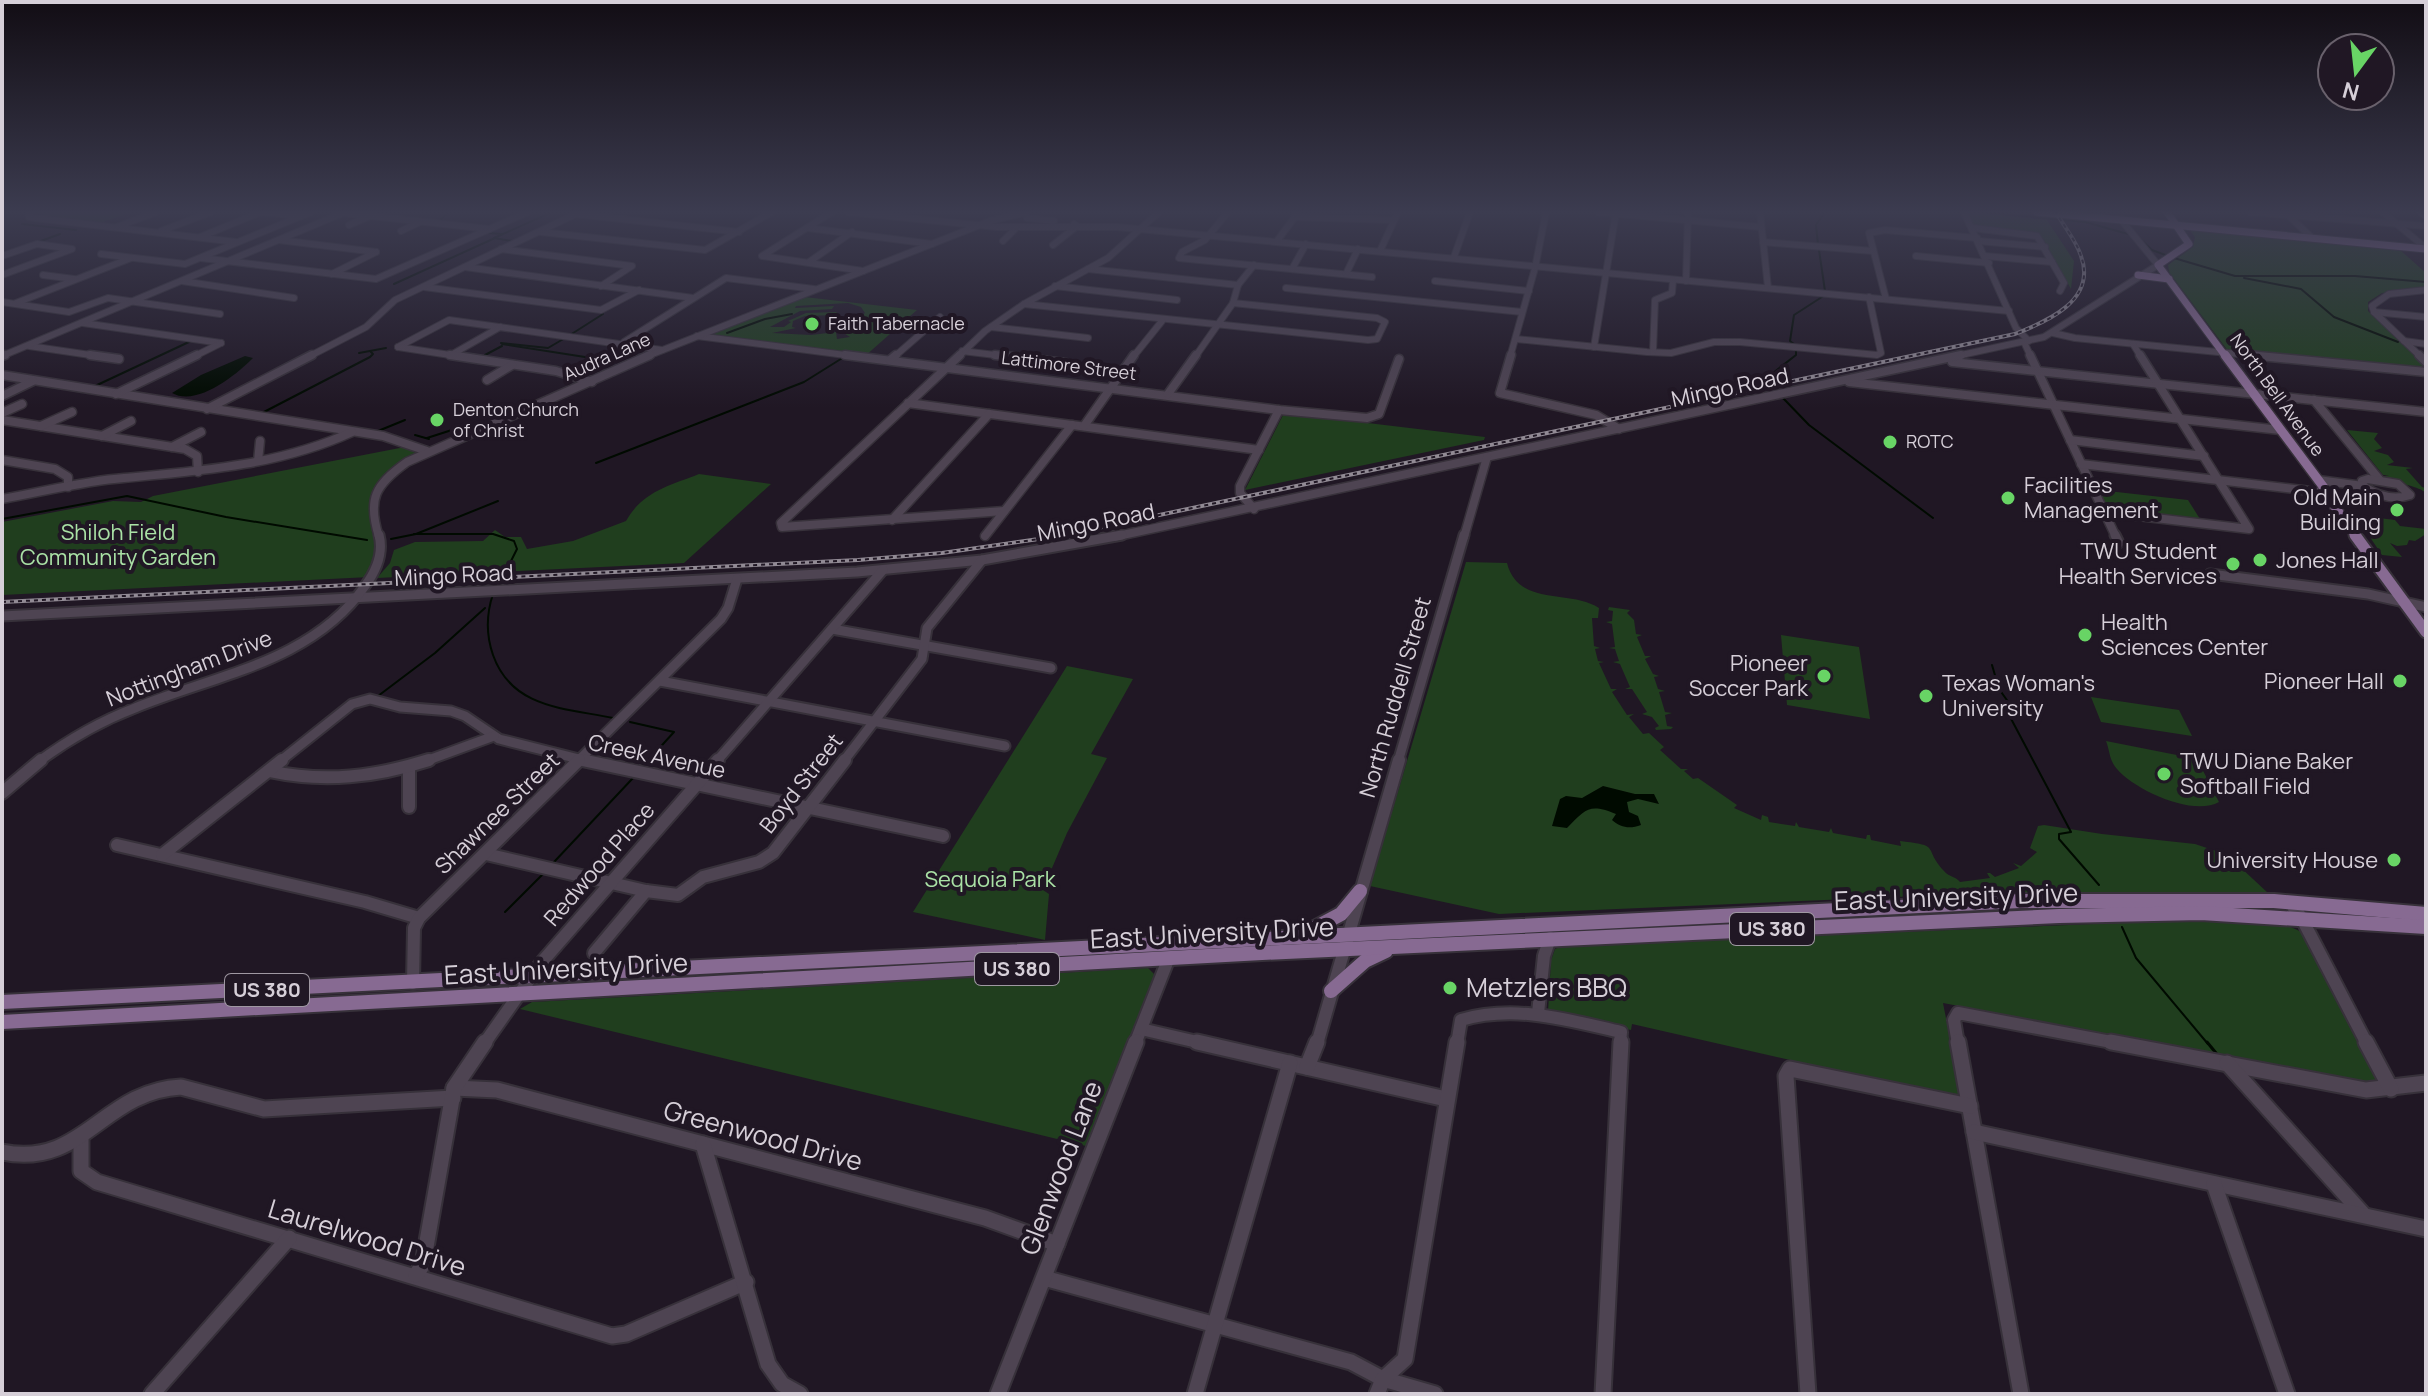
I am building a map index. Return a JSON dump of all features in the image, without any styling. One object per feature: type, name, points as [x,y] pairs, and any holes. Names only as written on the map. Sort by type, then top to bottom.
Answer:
[{"type":"main road","points":[[2155,277],[2169,279]]},
{"type":"main road","name":"North Bell Avenue","points":[[2169,279],[2328,493],[2327,496],[2426,619]]},
{"type":"main road","name":"North Bell Avenue","points":[[2414,602],[2426,632]]},
{"type":"main road","points":[[1284,935],[1308,931],[1330,922],[1349,907],[1360,891]]},
{"type":"main road","name":"East University Drive","points":[[2,1002],[531,978],[1284,935],[2020,901],[2149,898],[2426,914]]},
{"type":"main road","name":"East University Drive","points":[[2,1022],[1550,938],[2059,916],[2201,913],[2426,927]]},
{"type":"main road","points":[[1331,991],[1365,961],[1394,947]]},
{"type":"street","points":[[57,277],[76,280]]},
{"type":"street","points":[[14,304],[83,277]]},
{"type":"street","points":[[2,356],[189,277]]},
{"type":"street","points":[[361,277],[382,277]]},
{"type":"street","points":[[207,409],[366,327],[389,303],[442,277]]},
{"type":"street","points":[[537,277],[693,298]]},
{"type":"street","points":[[601,286],[615,277]]},
{"type":"street","points":[[623,343],[727,277]]},
{"type":"street","points":[[728,277],[814,289]]},
{"type":"street","name":"Audra Lane","points":[[427,451],[695,335],[846,277]]},
{"type":"street","points":[[1004,511],[782,527],[781,523],[962,351],[1024,304],[1072,277]]},
{"type":"street","points":[[1164,277],[1238,285]]},
{"type":"street","points":[[1168,394],[1233,303],[1238,285],[1244,277]]},
{"type":"street","points":[[1531,277],[1500,393],[1596,415],[1619,429]]},
{"type":"street","points":[[1594,347],[1605,277]]},
{"type":"street","points":[[1646,277],[2009,311]]},
{"type":"street","points":[[1767,277],[1768,288]]},
{"type":"street","points":[[1880,277],[1886,299]]},
{"type":"street","points":[[1995,277],[2119,543]]},
{"type":"street","points":[[2060,291],[2064,283],[2061,277]]},
{"type":"street","name":"Mingo Road","points":[[2,616],[737,579],[982,560],[1076,545],[1254,509],[2026,342],[2053,333],[2135,277]]},
{"type":"street","points":[[1653,352],[1655,300],[1672,293],[1673,280]]},
{"type":"street","points":[[180,281],[294,298]]},
{"type":"street","points":[[1435,281],[1529,291]]},
{"type":"street","points":[[1055,286],[1177,300]]},
{"type":"street","points":[[421,287],[600,310],[610,308],[639,290]]},
{"type":"street","points":[[1286,288],[1522,312]]},
{"type":"street","points":[[2426,290],[2379,297],[2372,306],[2374,312],[2426,362]]},
{"type":"street","points":[[1516,339],[1671,353],[1714,342],[1740,342],[1877,355],[1881,353],[1869,297]]},
{"type":"street","points":[[2,302],[69,312],[103,298],[220,314]]},
{"type":"street","points":[[1371,317],[1380,298]]},
{"type":"street","points":[[1024,304],[1162,321],[1377,339],[1385,322],[1371,317],[1233,303]]},
{"type":"street","points":[[2374,312],[2426,317]]},
{"type":"street","points":[[890,360],[940,317]]},
{"type":"street","points":[[592,382],[559,371],[398,347],[447,320],[662,350]]},
{"type":"street","points":[[1084,426],[1114,387],[1121,371],[1162,321]]},
{"type":"street","points":[[81,323],[221,343],[116,394]]},
{"type":"street","points":[[451,355],[500,327]]},
{"type":"street","points":[[991,327],[1088,338]]},
{"type":"street","points":[[2053,333],[2133,344],[2426,372]]},
{"type":"street","name":"Lattimore Street","points":[[695,335],[1279,410],[1376,417],[1399,359]]},
{"type":"street","points":[[2404,341],[2426,344]]},
{"type":"street","points":[[2104,512],[2249,529],[2133,344]]},
{"type":"street","points":[[27,346],[119,359]]},
{"type":"street","points":[[962,351],[1066,363]]},
{"type":"street","points":[[1942,361],[2426,412]]},
{"type":"street","points":[[487,380],[512,365]]},
{"type":"street","points":[[2,375],[387,437],[427,451]]},
{"type":"street","points":[[2,396],[34,381]]},
{"type":"street","points":[[1844,381],[2280,430]]},
{"type":"street","points":[[2314,400],[2379,479]]},
{"type":"street","points":[[908,403],[1259,450]]},
{"type":"street","points":[[2,413],[22,404]]},
{"type":"street","points":[[1254,509],[1240,493],[1240,486],[1279,410]]},
{"type":"street","points":[[41,426],[72,412]]},
{"type":"street","points":[[892,520],[989,414]]},
{"type":"street","points":[[2,420],[172,447],[196,454],[198,472]]},
{"type":"street","points":[[102,436],[131,421]]},
{"type":"street","points":[[985,536],[1072,425]]},
{"type":"street","points":[[172,447],[201,432]]},
{"type":"street","points":[[2,499],[121,478],[198,472],[258,461],[316,448],[353,432]]},
{"type":"street","points":[[2070,440],[2204,456]]},
{"type":"street","points":[[258,461],[260,441]]},
{"type":"street","name":"Nottingham Drive","points":[[2,793],[44,756],[106,720],[237,674],[299,645],[339,616],[373,571],[380,556],[381,542],[371,512],[376,493],[396,471],[427,451]]},
{"type":"street","name":"North Ruddell Street","points":[[1307,1067],[1424,681],[1487,457]]},
{"type":"street","points":[[2,460],[57,469],[68,477],[68,487]]},
{"type":"street","points":[[2081,464],[2328,493]]},
{"type":"street","points":[[2318,480],[2363,486],[2388,497],[2410,495],[2403,487],[2379,479],[2365,479],[2363,486]]},
{"type":"street","name":"Boyd Street","points":[[486,854],[646,891],[678,895],[703,877],[767,857],[922,659],[927,628],[982,560]]},
{"type":"street","name":"Redwood Place","points":[[416,1275],[423,1264],[454,1093],[543,960],[883,570]]},
{"type":"street","points":[[2210,574],[2414,602]]},
{"type":"street","name":"Shawnee Street","points":[[419,918],[725,615],[737,579]]},
{"type":"street","points":[[832,629],[1051,668]]},
{"type":"street","points":[[660,681],[1005,746]]},
{"type":"street","name":"Creek Avenue","points":[[269,771],[352,704],[370,699],[400,707],[451,711],[465,716],[494,736],[580,761],[943,836]]},
{"type":"street","points":[[162,855],[269,771],[316,779],[357,778],[409,768],[494,736]]},
{"type":"street","points":[[409,768],[409,807]]},
{"type":"street","points":[[117,845],[365,902],[419,918],[414,928],[413,983]]},
{"type":"street","points":[[594,953],[646,891]]},
{"type":"street","points":[[2291,904],[2301,917],[2391,1089]]},
{"type":"street","points":[[1538,1013],[1544,956],[1550,938]]},
{"type":"street","name":"Glenwood Lane","points":[[998,1394],[1168,960]]},
{"type":"street","points":[[1380,1387],[1405,1359],[1461,1020],[1472,1016],[1538,1013],[1621,1032],[1603,1394]]},
{"type":"street","points":[[2021,1394],[1954,1020],[1958,1013],[2366,1090],[2426,1083]]},
{"type":"street","points":[[1141,1029],[1446,1099]]},
{"type":"street","points":[[1195,1394],[1290,1063]]},
{"type":"street","points":[[2227,1063],[2362,1213]]},
{"type":"street","points":[[1808,1394],[1786,1076],[1790,1069],[1970,1106]]},
{"type":"street","name":"Greenwood Drive","points":[[81,1139],[126,1101],[168,1087],[181,1087],[264,1109],[497,1090],[985,1218],[1057,1244]]},
{"type":"street","points":[[1974,1132],[2426,1229]]},
{"type":"street","points":[[2,1152],[14,1156],[40,1153],[81,1139]]},
{"type":"street","name":"Laurelwood Drive","points":[[81,1139],[81,1171],[97,1182],[612,1336],[626,1334],[746,1282]]},
{"type":"street","points":[[703,1144],[774,1374],[792,1392],[800,1394]]},
{"type":"street","points":[[2214,1184],[2287,1394]]},
{"type":"street","points":[[152,1394],[289,1238]]},
{"type":"street","points":[[1044,1278],[1351,1362],[1380,1387],[1435,1394]]},
{"type":"green space","points":[[2064,277],[2072,277],[2071,289]]},
{"type":"green space","points":[[2173,277],[2426,277],[2426,289],[2382,293],[2368,302],[2368,311],[2426,366],[2426,371],[2228,351]]},
{"type":"green space","points":[[796,296],[917,310],[864,357],[695,335]],"holes":[[[848,303],[861,307],[865,313],[861,316],[865,316],[864,325],[842,332],[850,337],[837,339],[836,332],[811,335],[772,333],[796,328],[792,327],[793,321],[805,316],[837,315],[833,318],[835,324],[840,315],[836,312],[806,313],[788,321],[791,322],[784,327],[770,327],[800,311],[832,309],[834,306],[796,306]]]},
{"type":"green space","points":[[1284,413],[1485,437],[1484,440],[1245,490]]},
{"type":"green space","points":[[2347,430],[2378,433],[2374,439],[2382,448],[2374,451],[2388,455],[2394,462],[2387,465],[2413,468],[2406,469],[2426,488],[2426,493],[2384,476],[2389,475],[2383,475]]},
{"type":"green space","name":"Shiloh Field Community Garden","points":[[410,446],[427,451],[396,471],[374,497],[381,542],[370,577],[2,595],[2,522],[113,501],[141,502],[153,496]]},
{"type":"green space","points":[[699,474],[771,484],[684,563],[377,578],[390,563],[394,550],[415,542],[483,541],[495,530],[505,537],[521,537],[527,549],[573,541],[626,521],[649,496]]},
{"type":"green space","points":[[2099,490],[2188,500],[2200,519],[2108,508]]},
{"type":"green space","points":[[2355,515],[2395,520],[2400,526],[2426,529],[2426,534],[2415,541],[2409,540],[2407,545],[2390,543],[2402,557],[2382,555]]},
{"type":"green space","points":[[1466,562],[1507,563],[1513,577],[1533,592],[1587,602],[1599,608],[1598,618],[1592,618],[1594,646],[1600,648],[1595,649],[1598,661],[1604,662],[1599,663],[1611,689],[1617,689],[1612,692],[1627,715],[1634,714],[1629,717],[1643,734],[1649,733],[1664,747],[1660,750],[1681,769],[1688,769],[1684,771],[1693,779],[1698,778],[1737,805],[1734,808],[1761,820],[1762,815],[1768,817],[1769,822],[1795,826],[1796,822],[1799,827],[1829,832],[1831,828],[1833,833],[1866,839],[1870,835],[1871,840],[1901,846],[1900,841],[1922,844],[1930,849],[1946,873],[1960,882],[1990,878],[1987,873],[1995,877],[2019,868],[2013,863],[2021,866],[2037,852],[2030,848],[2038,826],[2044,825],[2195,844],[2216,851],[2239,866],[2268,893],[2014,892],[1499,914],[1370,886]]},
{"type":"green space","points":[[1609,607],[1630,610],[1627,613],[1634,620],[1636,634],[1642,635],[1637,637],[1645,656],[1651,656],[1645,659],[1653,674],[1659,676],[1654,677],[1658,689],[1665,691],[1659,692],[1665,712],[1672,713],[1665,715],[1667,726],[1673,727],[1671,729],[1656,730],[1659,726],[1652,717],[1642,714],[1647,712],[1632,689],[1625,689],[1630,687],[1620,664],[1613,662],[1619,661],[1615,649],[1609,648],[1615,647],[1612,624],[1606,622],[1612,621],[1613,611],[1608,610]]},
{"type":"green space","name":"Pioneer Soccer Park","points":[[1781,635],[1859,647],[1870,719],[1787,705]]},
{"type":"green space","name":"Sequoia Park","points":[[1067,666],[1133,679],[1091,754],[1107,758],[1052,868],[1038,879],[1040,888],[1049,894],[1045,940],[913,912]]},
{"type":"green space","points":[[2091,697],[2179,710],[2192,736],[2101,722]]},
{"type":"green space","name":"TWU Diane Baker Softball Field","points":[[2106,741],[2197,759],[2219,802],[2195,806],[2150,793],[2117,769]]},
{"type":"green space","points":[[2190,920],[2284,924],[2302,932],[2384,1087],[1943,1003],[1962,1099],[1632,1024],[1631,1030],[1548,1012],[1551,960],[1555,949],[1562,946]]},
{"type":"green space","points":[[1148,968],[1156,976],[1090,1147],[520,1009],[532,1002]]},
{"type":"shaded area","points":[[245,356],[253,358],[216,387],[193,396],[172,393],[201,375]]},
{"type":"shaded area","points":[[1603,786],[1635,794],[1654,794],[1659,804],[1638,799],[1627,802],[1629,812],[1638,816],[1641,825],[1637,826],[1622,826],[1612,820],[1616,814],[1594,809],[1584,812],[1567,828],[1552,826],[1560,799],[1566,796],[1582,798]]},
{"type":"waterway","points":[[394,284],[409,277]]},
{"type":"waterway","points":[[1823,277],[1825,291]]},
{"type":"waterway","points":[[2369,277],[2426,282]]},
{"type":"waterway","points":[[2244,278],[2301,289],[2334,317],[2398,342]]},
{"type":"waterway","points":[[1795,345],[1790,341],[1794,315],[1825,295]]},
{"type":"waterway","points":[[570,335],[603,314]]},
{"type":"waterway","points":[[727,333],[765,319],[792,314]]},
{"type":"waterway","points":[[501,343],[548,348],[565,338]]},
{"type":"waterway","points":[[95,386],[191,341]]},
{"type":"waterway","points":[[502,344],[585,357]]},
{"type":"waterway","points":[[485,355],[502,346]]},
{"type":"waterway","points":[[359,353],[386,348]]},
{"type":"waterway","points":[[1778,392],[1768,377],[1796,355],[1796,349]]},
{"type":"waterway","points":[[262,413],[370,357],[373,354],[370,351]]},
{"type":"waterway","points":[[596,463],[804,382],[844,357]]},
{"type":"waterway","points":[[1782,397],[1809,425],[1933,518]]},
{"type":"waterway","points":[[378,431],[405,420]]},
{"type":"waterway","points":[[427,438],[455,429]]},
{"type":"waterway","points":[[415,435],[429,439]]},
{"type":"waterway","points":[[2,519],[127,496],[226,517],[367,540]]},
{"type":"waterway","points":[[416,534],[498,501]]},
{"type":"waterway","points":[[391,539],[416,534]]},
{"type":"waterway","points":[[416,534],[493,534],[514,541],[517,549],[504,575]]},
{"type":"waterway","points":[[498,586],[503,579]]},
{"type":"waterway","points":[[493,594],[488,625],[491,647],[502,673],[513,686],[542,703],[613,718]]},
{"type":"waterway","points":[[378,696],[435,653],[485,608]]},
{"type":"waterway","points":[[1992,665],[1999,689],[2009,703],[2008,713],[2071,832],[2059,834],[2059,839],[2099,885]]},
{"type":"waterway","points":[[630,722],[674,732],[643,766]]},
{"type":"waterway","points":[[554,862],[633,778]]},
{"type":"waterway","points":[[505,912],[544,873]]},
{"type":"waterway","points":[[2122,927],[2136,958],[2208,1044]]},
{"type":"waterway","points":[[2207,1042],[2216,1053]]},
{"type":"railway","points":[[2,602],[858,560],[942,553],[1060,536],[2015,334],[2041,323],[2066,307],[2076,297],[2083,277]]},
{"type":"place","name":"Faith Tabernacle","points":[[812,324]]},
{"type":"place","name":"Denton Church of Christ","points":[[437,420]]},
{"type":"place","name":"ROTC","points":[[1890,442]]},
{"type":"place","name":"Facilities Management","points":[[2008,498]]},
{"type":"place","name":"Old Main Building","points":[[2397,510]]},
{"type":"place","name":"Jones Hall","points":[[2260,560]]},
{"type":"place","name":"TWU Student Health Services","points":[[2233,564]]},
{"type":"place","name":"Health Sciences Center","points":[[2085,635]]},
{"type":"place","name":"Pioneer Soccer Park","points":[[1824,676]]},
{"type":"place","name":"Pioneer Hall","points":[[2400,681]]},
{"type":"place","name":"Texas Woman's University","points":[[1926,696]]},
{"type":"place","name":"TWU Diane Baker Softball Field","points":[[2164,774]]},
{"type":"place","name":"University House","points":[[2394,860]]},
{"type":"place","name":"Metzlers BBQ","points":[[1450,988]]}]
